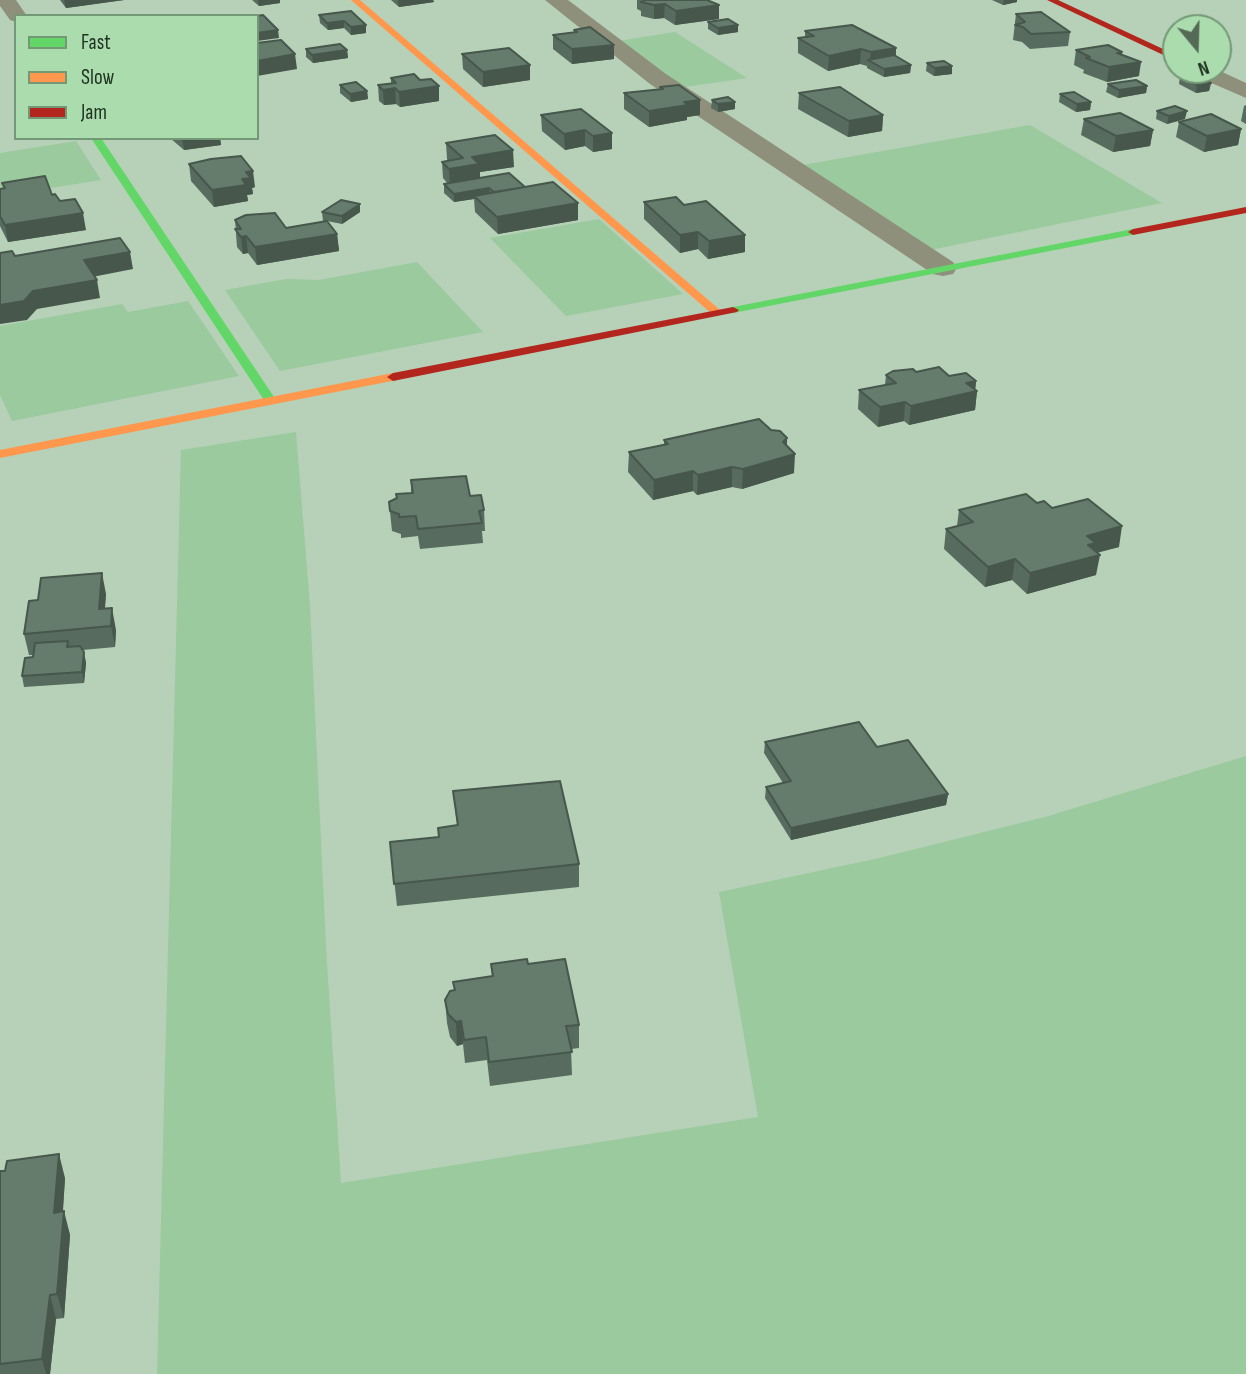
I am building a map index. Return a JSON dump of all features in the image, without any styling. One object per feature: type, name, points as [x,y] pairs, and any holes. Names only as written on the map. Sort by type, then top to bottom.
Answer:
[{"type":"street","points":[[355,0],[716,313]]},
{"type":"street","points":[[555,0],[658,79],[943,268]]},
{"type":"street","points":[[1051,0],[1162,52]]},
{"type":"street","points":[[97,140],[270,401]]},
{"type":"street","points":[[0,454],[1246,210]]},
{"type":"green space","points":[[675,32],[747,78],[685,87],[618,41]]},
{"type":"green space","points":[[1030,125],[1162,203],[925,251],[803,165]]},
{"type":"green space","points":[[76,141],[101,180],[0,196],[0,153]]},
{"type":"green space","points":[[599,219],[683,294],[566,316],[490,238]]},
{"type":"green space","points":[[417,262],[483,332],[280,371],[225,290],[286,279],[319,280]]},
{"type":"green space","points":[[188,301],[239,376],[12,421],[0,395],[0,326],[122,304],[128,312]]},
{"type":"green space","points":[[296,432],[310,606],[326,947],[341,1183],[758,1117],[719,892],[875,859],[1045,817],[1246,756],[1246,1374],[157,1374],[181,450]]},
{"type":"building","points":[[707,0],[719,5],[676,11],[665,4],[641,2]]},
{"type":"building","points":[[351,11],[366,25],[351,27],[344,21],[327,23],[319,15]]},
{"type":"building","points":[[1041,12],[1070,32],[1031,34],[1023,27],[1015,25],[1025,22],[1016,14]]},
{"type":"building","points":[[263,15],[278,30],[259,33],[259,16]]},
{"type":"building","points":[[728,19],[738,25],[718,28],[708,22]]},
{"type":"building","points":[[852,25],[896,48],[871,52],[861,49],[829,56],[798,38],[814,36],[805,31]]},
{"type":"building","points":[[590,27],[614,45],[572,49],[553,35],[577,32],[574,30]]},
{"type":"building","points":[[281,40],[295,54],[259,61],[259,43]]},
{"type":"building","points":[[340,44],[347,50],[312,55],[306,49]]},
{"type":"building","points":[[1108,45],[1122,52],[1117,53],[1141,62],[1109,67],[1086,58],[1090,57],[1076,50]]},
{"type":"building","points":[[509,48],[530,65],[483,72],[462,54]]},
{"type":"building","points":[[894,55],[911,65],[884,69],[868,60]]},
{"type":"building","points":[[944,61],[952,66],[935,68],[927,63]]},
{"type":"building","points":[[414,74],[420,80],[431,79],[439,86],[399,92],[395,88],[383,90],[378,85],[396,83],[391,78]]},
{"type":"building","points":[[1136,80],[1147,86],[1119,90],[1108,84]]},
{"type":"building","points":[[356,82],[367,91],[350,94],[340,85]]},
{"type":"building","points":[[679,85],[700,100],[684,102],[688,105],[649,111],[624,93],[663,89],[660,87]]},
{"type":"building","points":[[840,87],[883,115],[849,121],[799,93]]},
{"type":"building","points":[[1074,92],[1091,102],[1077,104],[1060,94]]},
{"type":"building","points":[[728,97],[735,102],[718,104],[712,100]]},
{"type":"building","points":[[1175,106],[1187,111],[1169,116],[1157,111]]},
{"type":"building","points":[[581,109],[612,133],[593,136],[585,130],[564,134],[541,115]]},
{"type":"building","points":[[1120,113],[1153,130],[1116,136],[1084,119]]},
{"type":"building","points":[[1211,114],[1241,129],[1207,136],[1179,122]]},
{"type":"building","points":[[495,135],[513,150],[472,157],[479,164],[449,169],[442,162],[463,158],[446,143]]},
{"type":"building","points":[[241,156],[253,171],[246,172],[251,178],[242,179],[246,185],[212,190],[189,164],[211,159]]},
{"type":"building","points":[[509,173],[525,187],[494,192],[489,188],[454,194],[444,184]]},
{"type":"building","points":[[45,176],[52,195],[55,194],[60,201],[75,199],[83,213],[5,225],[0,216],[0,189],[5,188],[2,183]]},
{"type":"building","points":[[553,182],[578,203],[497,217],[474,196]]},
{"type":"building","points":[[676,197],[684,205],[706,201],[745,235],[709,241],[698,232],[680,235],[644,202]]},
{"type":"building","points":[[341,200],[360,204],[342,216],[322,212]]},
{"type":"building","points":[[275,213],[286,228],[327,221],[337,234],[255,247],[246,236],[241,237],[235,229],[241,229],[235,220],[246,215]]},
{"type":"building","points":[[120,238],[130,252],[84,260],[97,280],[33,291],[24,301],[0,305],[0,253],[12,251],[15,256]]},
{"type":"building","points":[[939,367],[949,376],[966,373],[976,381],[966,383],[977,391],[911,406],[905,402],[880,407],[859,390],[896,383],[886,375],[893,371],[913,369],[916,372]]},
{"type":"building","points":[[759,419],[771,430],[780,431],[787,438],[783,442],[795,454],[743,469],[732,467],[698,475],[693,471],[654,480],[629,452],[668,444],[664,440]]},
{"type":"building","points":[[466,476],[470,496],[481,495],[484,510],[479,511],[482,523],[418,529],[416,516],[399,517],[399,514],[390,511],[389,502],[397,498],[396,494],[413,493],[411,480]]},
{"type":"building","points":[[1026,494],[1037,503],[1044,501],[1052,508],[1088,499],[1122,526],[1087,536],[1096,543],[1088,545],[1100,555],[1030,573],[1015,559],[988,567],[946,529],[973,522],[959,510]]},
{"type":"building","points":[[102,573],[99,609],[112,608],[111,626],[24,634],[29,601],[38,600],[41,578]]},
{"type":"building","points":[[68,641],[67,647],[80,646],[84,652],[82,672],[22,676],[25,658],[33,657],[35,643]]},
{"type":"building","points":[[859,722],[877,747],[908,740],[948,794],[791,828],[766,787],[791,781],[765,742]]},
{"type":"building","points":[[560,781],[579,864],[394,884],[390,842],[439,837],[438,828],[458,825],[453,791]]},
{"type":"building","points":[[527,959],[528,964],[565,959],[579,1025],[566,1026],[572,1052],[489,1062],[486,1037],[464,1040],[461,1021],[456,1022],[448,1014],[445,1000],[450,991],[455,990],[453,982],[493,976],[491,964]]},
{"type":"building","points":[[59,1154],[54,1213],[64,1211],[57,1294],[50,1295],[42,1359],[0,1364],[0,1171],[5,1171],[7,1161]]},
{"type":"traffic: fast","points":[[97,140],[270,400]]},
{"type":"traffic: fast","points":[[733,310],[1133,232]]},
{"type":"traffic: slow","points":[[355,0],[716,312]]},
{"type":"traffic: slow","points":[[0,454],[393,377]]},
{"type":"traffic: jam","points":[[1051,0],[1162,52]]},
{"type":"traffic: jam","points":[[1133,232],[1246,210]]},
{"type":"traffic: jam","points":[[393,377],[733,310]]}]
